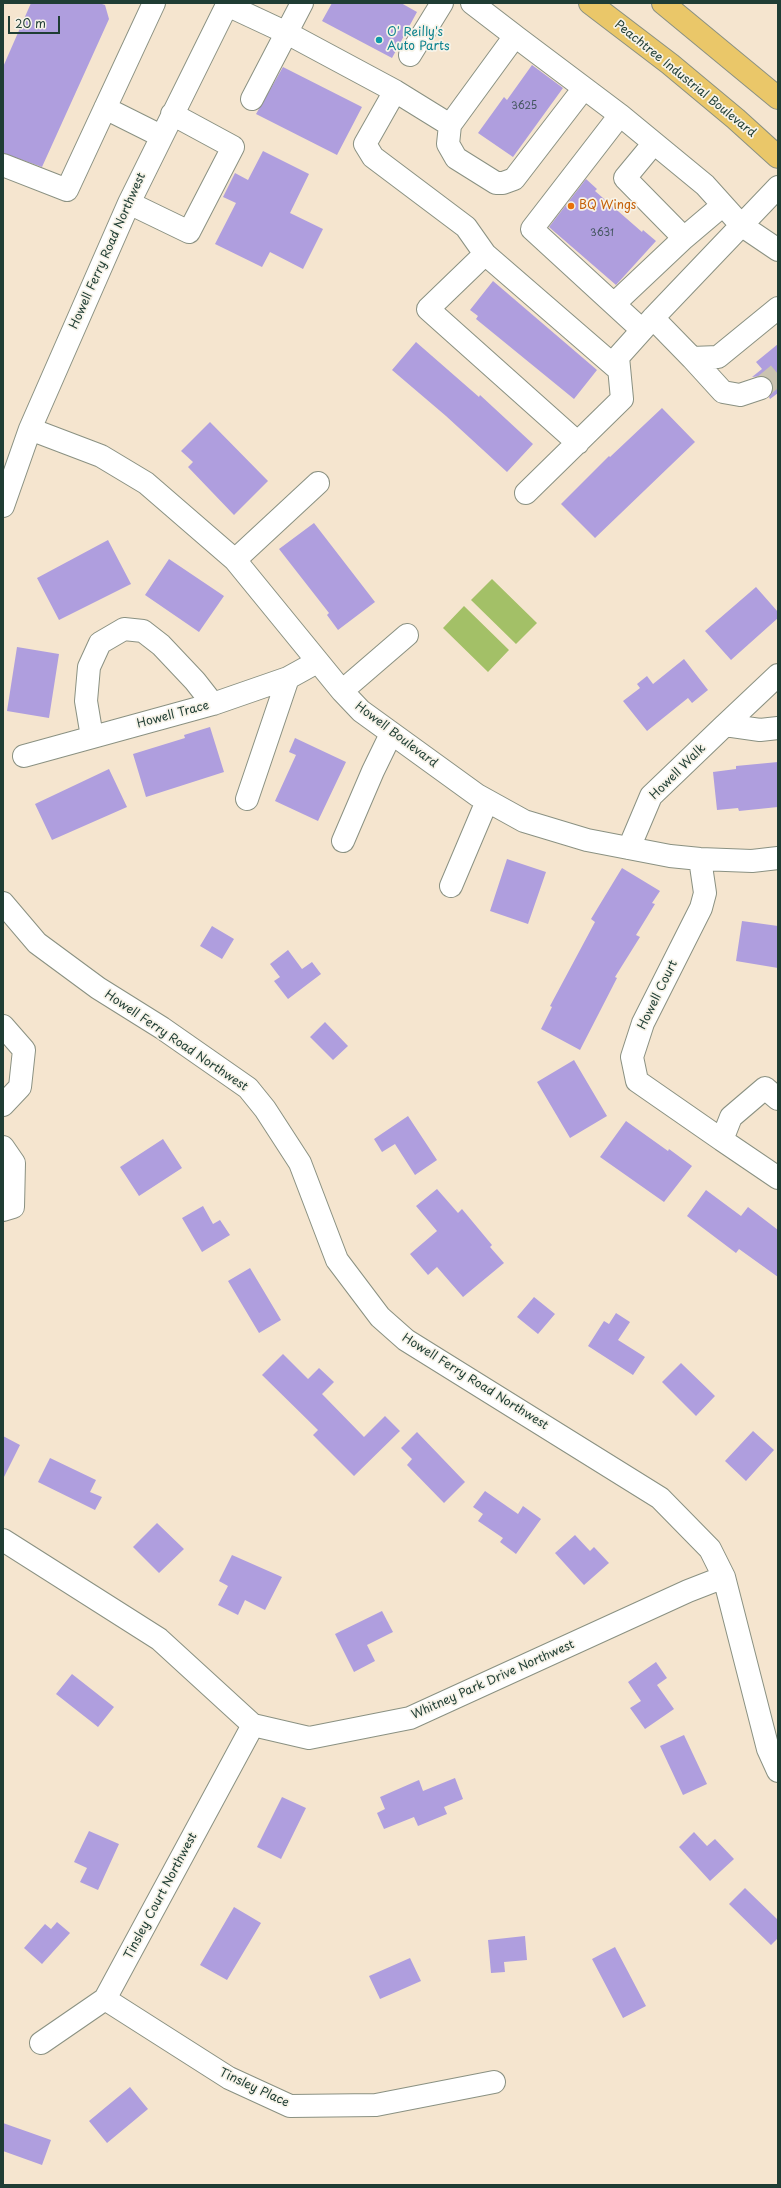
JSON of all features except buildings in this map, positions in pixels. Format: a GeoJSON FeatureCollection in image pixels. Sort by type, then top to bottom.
{"type":"FeatureCollection","features":[{"type":"Feature","properties":{"kind":"highway","name":"Peachtree Industrial Boulevard"},"geometry":{"type":"LineString","coordinates":[[590,3],[670,64],[736,119],[778,157]]}},
{"type":"Feature","properties":{"kind":"highway"},"geometry":{"type":"LineString","coordinates":[[663,3],[778,98]]}},
{"type":"Feature","properties":{"kind":"street"},"geometry":{"type":"LineString","coordinates":[[3,164],[67,190],[154,3]]}},
{"type":"Feature","properties":{"kind":"street"},"geometry":{"type":"LineString","coordinates":[[252,99],[302,3]]}},
{"type":"Feature","properties":{"kind":"street"},"geometry":{"type":"LineString","coordinates":[[410,55],[442,3]]}},
{"type":"Feature","properties":{"kind":"street"},"geometry":{"type":"LineString","coordinates":[[472,3],[620,115],[705,185],[741,225],[778,250]]}},
{"type":"Feature","properties":{"kind":"street"},"geometry":{"type":"LineString","coordinates":[[227,4],[287,33],[395,91],[450,125]]}},
{"type":"Feature","properties":{"kind":"street","name":"Howell Ferry Road Northwest"},"geometry":{"type":"LineString","coordinates":[[3,506],[30,429],[129,203],[227,4]]}},
{"type":"Feature","properties":{"kind":"street"},"geometry":{"type":"LineString","coordinates":[[515,36],[450,125],[448,144],[456,158],[496,183],[503,183],[514,179],[584,88]]}},
{"type":"Feature","properties":{"kind":"street"},"geometry":{"type":"LineString","coordinates":[[395,91],[365,144],[373,157],[466,227],[485,254],[619,370]]}},
{"type":"Feature","properties":{"kind":"street"},"geometry":{"type":"LineString","coordinates":[[106,108],[161,136]]}},
{"type":"Feature","properties":{"kind":"street"},"geometry":{"type":"LineString","coordinates":[[129,203],[189,232],[233,147],[172,114]]}},
{"type":"Feature","properties":{"kind":"street"},"geometry":{"type":"LineString","coordinates":[[620,115],[532,229],[614,304],[647,324],[692,358],[723,392],[740,395],[761,388]]}},
{"type":"Feature","properties":{"kind":"street"},"geometry":{"type":"LineString","coordinates":[[654,143],[625,178],[684,238]]}},
{"type":"Feature","properties":{"kind":"street"},"geometry":{"type":"LineString","coordinates":[[526,493],[622,399],[618,357],[647,324],[778,187]]}},
{"type":"Feature","properties":{"kind":"street"},"geometry":{"type":"LineString","coordinates":[[614,304],[684,238],[723,205]]}},
{"type":"Feature","properties":{"kind":"street"},"geometry":{"type":"LineString","coordinates":[[485,254],[428,309],[578,443]]}},
{"type":"Feature","properties":{"kind":"street"},"geometry":{"type":"LineString","coordinates":[[692,358],[718,357],[778,308]]}},
{"type":"Feature","properties":{"kind":"street","name":"Howell Boulevard"},"geometry":{"type":"LineString","coordinates":[[30,429],[102,456],[146,483],[235,560],[291,627],[317,662],[361,711],[487,801],[524,821],[587,840],[670,856],[752,861],[778,858]]}},
{"type":"Feature","properties":{"kind":"street"},"geometry":{"type":"LineString","coordinates":[[235,560],[318,484]]}},
{"type":"Feature","properties":{"kind":"street"},"geometry":{"type":"LineString","coordinates":[[92,737],[86,701],[89,667],[100,643],[124,628],[143,631],[161,645],[195,681],[213,704]]}},
{"type":"Feature","properties":{"kind":"street"},"geometry":{"type":"LineString","coordinates":[[342,691],[406,636]]}},
{"type":"Feature","properties":{"kind":"street","name":"Howell Trace"},"geometry":{"type":"LineString","coordinates":[[24,756],[213,704],[288,678],[317,662]]}},
{"type":"Feature","properties":{"kind":"street","name":"Howell Walk"},"geometry":{"type":"LineString","coordinates":[[629,848],[651,796],[778,674]]}},
{"type":"Feature","properties":{"kind":"street"},"geometry":{"type":"LineString","coordinates":[[247,798],[288,678]]}},
{"type":"Feature","properties":{"kind":"street"},"geometry":{"type":"LineString","coordinates":[[725,725],[760,730],[778,728]]}},
{"type":"Feature","properties":{"kind":"street"},"geometry":{"type":"LineString","coordinates":[[343,841],[373,771],[392,734]]}},
{"type":"Feature","properties":{"kind":"street"},"geometry":{"type":"LineString","coordinates":[[452,886],[487,801]]}},
{"type":"Feature","properties":{"kind":"street","name":"Howell Court"},"geometry":{"type":"LineString","coordinates":[[700,858],[705,893],[701,908],[643,1023],[632,1057],[637,1081],[778,1178]]}},
{"type":"Feature","properties":{"kind":"street","name":"Howell Ferry Road Northwest"},"geometry":{"type":"LineString","coordinates":[[3,903],[37,943],[98,988],[162,1028],[248,1088],[265,1109],[300,1163],[337,1260],[380,1316],[406,1340],[660,1498],[710,1549],[724,1577],[768,1749],[778,1771]]}},
{"type":"Feature","properties":{"kind":"street"},"geometry":{"type":"LineString","coordinates":[[3,1026],[24,1050],[20,1087],[3,1105]]}},
{"type":"Feature","properties":{"kind":"street"},"geometry":{"type":"LineString","coordinates":[[722,1140],[731,1117],[765,1088],[778,1099]]}},
{"type":"Feature","properties":{"kind":"street"},"geometry":{"type":"LineString","coordinates":[[3,1147],[14,1163],[13,1207],[3,1210]]}},
{"type":"Feature","properties":{"kind":"street","name":"Whitney Park Drive Northwest"},"geometry":{"type":"LineString","coordinates":[[3,1540],[159,1639],[253,1725],[310,1738],[410,1718],[688,1591],[724,1577]]}},
{"type":"Feature","properties":{"kind":"street","name":"Tinsley Court Northwest"},"geometry":{"type":"LineString","coordinates":[[41,2043],[105,1999],[253,1725]]}},
{"type":"Feature","properties":{"kind":"street","name":"Tinsley Place"},"geometry":{"type":"LineString","coordinates":[[105,1999],[229,2078],[290,2106],[376,2105],[494,2082]]}},
{"type":"Feature","properties":{"kind":"green space"},"geometry":{"type":"Polygon","coordinates":[[[492,579],[537,623],[516,644],[471,600],[492,579]]]}},
{"type":"Feature","properties":{"kind":"green space"},"geometry":{"type":"Polygon","coordinates":[[[464,606],[509,650],[488,672],[443,628],[464,606]]]}},
{"type":"Feature","properties":{"kind":"tunnel"},"geometry":{"type":"LineString","coordinates":[[761,388],[778,374]]}},
{"type":"Feature","properties":{"kind":"place","name":"O' Reilly's Auto Parts"},"geometry":{"type":"Point","coordinates":[379,40]}},
{"type":"Feature","properties":{"kind":"place","name":"BQ Wings"},"geometry":{"type":"Point","coordinates":[571,206]}}]}
